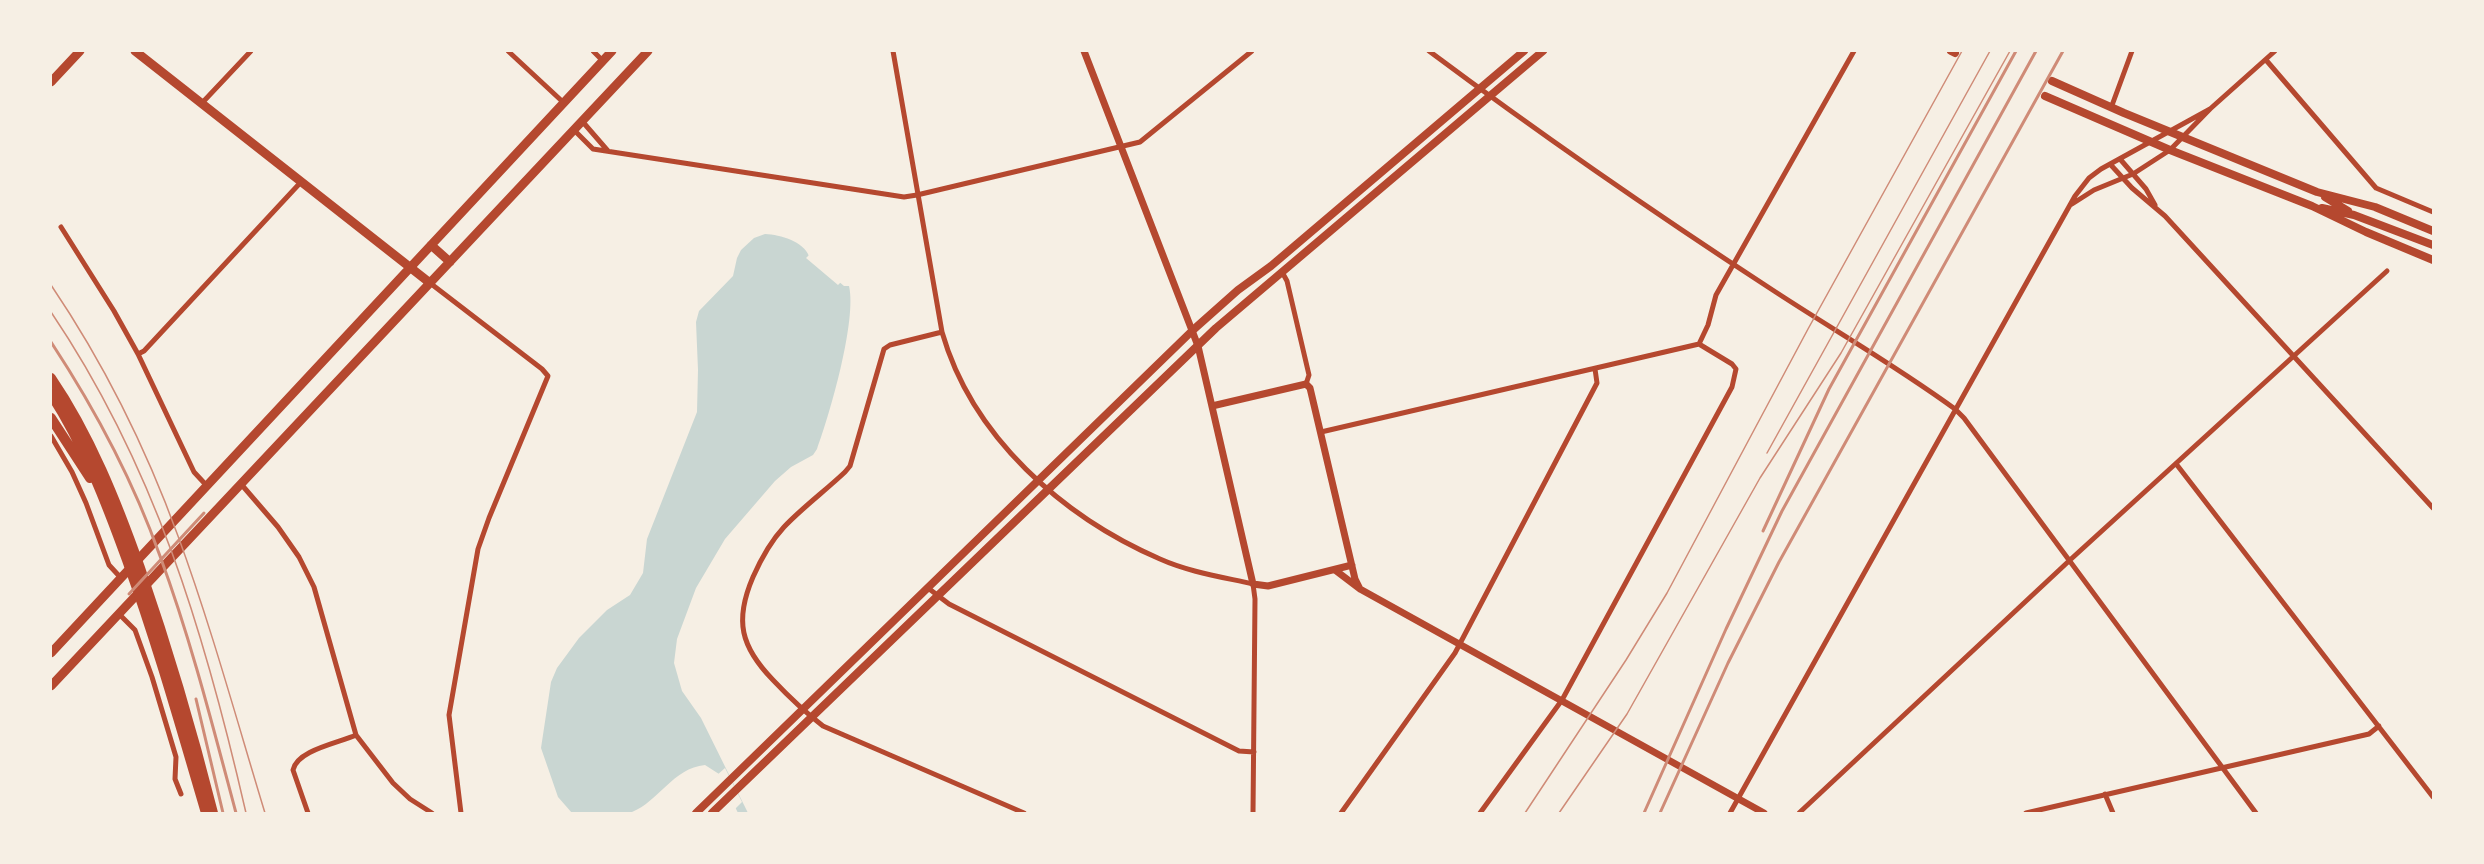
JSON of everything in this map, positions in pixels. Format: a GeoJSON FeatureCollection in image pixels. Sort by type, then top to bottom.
{"type":"FeatureCollection","features":[{"type":"Feature","properties":{"kind":"highway"},"geometry":{"type":"LineString","coordinates":[[51,378],[81,429],[127,531],[177,681],[213,813]]}},
{"type":"Feature","properties":{"kind":"highway"},"geometry":{"type":"LineString","coordinates":[[51,394],[80,443],[105,499],[149,622],[206,813]]}},
{"type":"Feature","properties":{"kind":"highway"},"geometry":{"type":"LineString","coordinates":[[51,418],[105,499]]}},
{"type":"Feature","properties":{"kind":"main road"},"geometry":{"type":"LineString","coordinates":[[51,82],[80,51]]}},
{"type":"Feature","properties":{"kind":"main road"},"geometry":{"type":"LineString","coordinates":[[135,51],[430,283]]}},
{"type":"Feature","properties":{"kind":"main road"},"geometry":{"type":"LineString","coordinates":[[51,653],[612,51]]}},
{"type":"Feature","properties":{"kind":"main road"},"geometry":{"type":"LineString","coordinates":[[51,686],[648,51]]}},
{"type":"Feature","properties":{"kind":"main road"},"geometry":{"type":"LineString","coordinates":[[696,813],[1193,330],[1524,51]]}},
{"type":"Feature","properties":{"kind":"main road"},"geometry":{"type":"LineString","coordinates":[[714,812],[1229,316],[1543,51]]}},
{"type":"Feature","properties":{"kind":"main road"},"geometry":{"type":"LineString","coordinates":[[2052,81],[2168,132],[2317,192],[2375,207],[2433,231]]}},
{"type":"Feature","properties":{"kind":"main road"},"geometry":{"type":"LineString","coordinates":[[2045,96],[2170,150],[2312,206],[2433,260]]}},
{"type":"Feature","properties":{"kind":"main road"},"geometry":{"type":"LineString","coordinates":[[2317,192],[2354,215]]}},
{"type":"Feature","properties":{"kind":"main road"},"geometry":{"type":"LineString","coordinates":[[2312,206],[2354,215],[2433,245]]}},
{"type":"Feature","properties":{"kind":"main road"},"geometry":{"type":"LineString","coordinates":[[431,244],[450,262]]}},
{"type":"Feature","properties":{"kind":"street"},"geometry":{"type":"LineString","coordinates":[[202,103],[251,51]]}},
{"type":"Feature","properties":{"kind":"street"},"geometry":{"type":"LineString","coordinates":[[508,51],[564,103]]}},
{"type":"Feature","properties":{"kind":"street"},"geometry":{"type":"LineString","coordinates":[[593,51],[603,61]]}},
{"type":"Feature","properties":{"kind":"street"},"geometry":{"type":"LineString","coordinates":[[893,51],[942,332],[953,363],[972,400],[1010,452],[1048,491],[1109,532],[1160,559],[1202,573],[1268,586],[1352,565]]}},
{"type":"Feature","properties":{"kind":"street"},"geometry":{"type":"LineString","coordinates":[[1084,51],[1198,345],[1253,584],[1255,599],[1253,813]]}},
{"type":"Feature","properties":{"kind":"street"},"geometry":{"type":"LineString","coordinates":[[574,130],[593,149],[904,197],[1140,142],[1252,51]]}},
{"type":"Feature","properties":{"kind":"street"},"geometry":{"type":"LineString","coordinates":[[1430,51],[1479,89],[1733,264],[1955,409],[1968,423],[2256,813]]}},
{"type":"Feature","properties":{"kind":"street"},"geometry":{"type":"LineString","coordinates":[[1699,344],[1708,325],[1716,294],[1854,51]]}},
{"type":"Feature","properties":{"kind":"street"},"geometry":{"type":"LineString","coordinates":[[2111,108],[2132,51]]}},
{"type":"Feature","properties":{"kind":"street"},"geometry":{"type":"LineString","coordinates":[[2068,207],[2094,190],[2133,174],[2170,150],[2210,109],[2275,51]]}},
{"type":"Feature","properties":{"kind":"street"},"geometry":{"type":"LineString","coordinates":[[2266,60],[2376,188],[2433,212]]}},
{"type":"Feature","properties":{"kind":"street"},"geometry":{"type":"LineString","coordinates":[[1730,813],[2068,207],[2089,178],[2210,109]]}},
{"type":"Feature","properties":{"kind":"street"},"geometry":{"type":"LineString","coordinates":[[582,121],[608,151]]}},
{"type":"Feature","properties":{"kind":"street"},"geometry":{"type":"LineString","coordinates":[[2120,159],[2146,189],[2157,207]]}},
{"type":"Feature","properties":{"kind":"street"},"geometry":{"type":"LineString","coordinates":[[2110,164],[2123,179],[2157,207],[2433,508]]}},
{"type":"Feature","properties":{"kind":"street"},"geometry":{"type":"LineString","coordinates":[[138,354],[144,351],[302,182]]}},
{"type":"Feature","properties":{"kind":"street"},"geometry":{"type":"LineString","coordinates":[[61,227],[114,311],[138,354],[194,472],[207,486]]}},
{"type":"Feature","properties":{"kind":"street"},"geometry":{"type":"LineString","coordinates":[[1799,813],[2070,560],[2177,465],[2387,271]]}},
{"type":"Feature","properties":{"kind":"street"},"geometry":{"type":"LineString","coordinates":[[1282,272],[1287,281],[1310,375],[1308,386],[1355,579],[1360,589]]}},
{"type":"Feature","properties":{"kind":"street"},"geometry":{"type":"LineString","coordinates":[[430,283],[548,376],[478,549],[449,715],[460,813]]}},
{"type":"Feature","properties":{"kind":"street"},"geometry":{"type":"LineString","coordinates":[[942,332],[890,345],[884,349],[850,465],[776,536],[760,561],[748,588],[742,623],[748,650],[762,669],[801,710],[826,728],[1024,813]]}},
{"type":"Feature","properties":{"kind":"street"},"geometry":{"type":"LineString","coordinates":[[1321,432],[1699,344],[1732,364],[1736,369],[1732,387],[1562,700],[1480,813]]}},
{"type":"Feature","properties":{"kind":"street"},"geometry":{"type":"LineString","coordinates":[[1341,813],[1455,653],[1597,382],[1595,369]]}},
{"type":"Feature","properties":{"kind":"street"},"geometry":{"type":"LineString","coordinates":[[1212,406],[1308,386]]}},
{"type":"Feature","properties":{"kind":"street"},"geometry":{"type":"LineString","coordinates":[[52,440],[86,503],[109,565],[122,577]]}},
{"type":"Feature","properties":{"kind":"street"},"geometry":{"type":"LineString","coordinates":[[2177,465],[2433,797]]}},
{"type":"Feature","properties":{"kind":"street"},"geometry":{"type":"LineString","coordinates":[[241,484],[278,527],[299,557],[314,586],[356,735],[393,783],[410,799],[432,813]]}},
{"type":"Feature","properties":{"kind":"street"},"geometry":{"type":"LineString","coordinates":[[1335,570],[1360,589],[1764,813]]}},
{"type":"Feature","properties":{"kind":"street"},"geometry":{"type":"LineString","coordinates":[[928,588],[964,611],[1239,751],[1254,752]]}},
{"type":"Feature","properties":{"kind":"street"},"geometry":{"type":"LineString","coordinates":[[118,614],[135,630],[152,677],[176,757],[175,780],[181,794]]}},
{"type":"Feature","properties":{"kind":"street"},"geometry":{"type":"LineString","coordinates":[[2026,813],[2368,734],[2379,726]]}},
{"type":"Feature","properties":{"kind":"street"},"geometry":{"type":"LineString","coordinates":[[308,813],[293,770],[294,765],[302,755],[356,735]]}},
{"type":"Feature","properties":{"kind":"street"},"geometry":{"type":"LineString","coordinates":[[2104,794],[2113,813]]}},
{"type":"Feature","properties":{"kind":"shaded area"},"geometry":{"type":"Polygon","coordinates":[[[765,234],[784,237],[802,246],[809,256],[844,286],[849,286],[850,301],[841,367],[817,449],[813,455],[791,467],[775,481],[725,539],[696,588],[677,639],[674,663],[682,691],[701,718],[748,813],[738,813],[719,774],[705,765],[684,772],[650,801],[632,812],[611,815],[572,813],[558,797],[541,748],[551,682],[557,668],[579,638],[607,610],[630,595],[643,573],[647,539],[697,412],[696,322],[699,311],[733,276],[741,250],[754,238],[765,234]]]}},
{"type":"Feature","properties":{"kind":"pier"},"geometry":{"type":"Polygon","coordinates":[[[811,253],[842,281],[838,285],[806,258],[811,253]]]}},
{"type":"Feature","properties":{"kind":"pier"},"geometry":{"type":"Polygon","coordinates":[[[725,768],[742,802],[734,810],[716,776],[725,768]]]}},
{"type":"Feature","properties":{"kind":"tram line"},"geometry":{"type":"LineString","coordinates":[[1525,813],[1626,660],[1667,593],[1808,329],[1962,51]]}},
{"type":"Feature","properties":{"kind":"tram line"},"geometry":{"type":"LineString","coordinates":[[1767,453],[1990,51]]}},
{"type":"Feature","properties":{"kind":"tram line"},"geometry":{"type":"LineString","coordinates":[[1559,813],[1627,714],[1760,478],[1841,353],[2010,51]]}},
{"type":"Feature","properties":{"kind":"tram line"},"geometry":{"type":"LineString","coordinates":[[51,285],[106,375],[152,470],[202,604],[265,813]]}},
{"type":"Feature","properties":{"kind":"tram line"},"geometry":{"type":"LineString","coordinates":[[51,312],[88,370],[120,430],[148,491],[194,616],[246,813]]}},
{"type":"Feature","properties":{"kind":"railway"},"geometry":{"type":"LineString","coordinates":[[1763,531],[1829,389],[2016,51]]}},
{"type":"Feature","properties":{"kind":"railway"},"geometry":{"type":"LineString","coordinates":[[1644,813],[1726,629],[1782,511],[2036,51]]}},
{"type":"Feature","properties":{"kind":"railway"},"geometry":{"type":"LineString","coordinates":[[1660,813],[1728,663],[1779,562],[2063,51]]}},
{"type":"Feature","properties":{"kind":"railway"},"geometry":{"type":"LineString","coordinates":[[51,342],[112,446],[149,528],[192,652],[236,813]]}},
{"type":"Feature","properties":{"kind":"railway"},"geometry":{"type":"LineString","coordinates":[[129,594],[204,513]]}},
{"type":"Feature","properties":{"kind":"railway"},"geometry":{"type":"LineString","coordinates":[[196,699],[223,813]]}}]}
